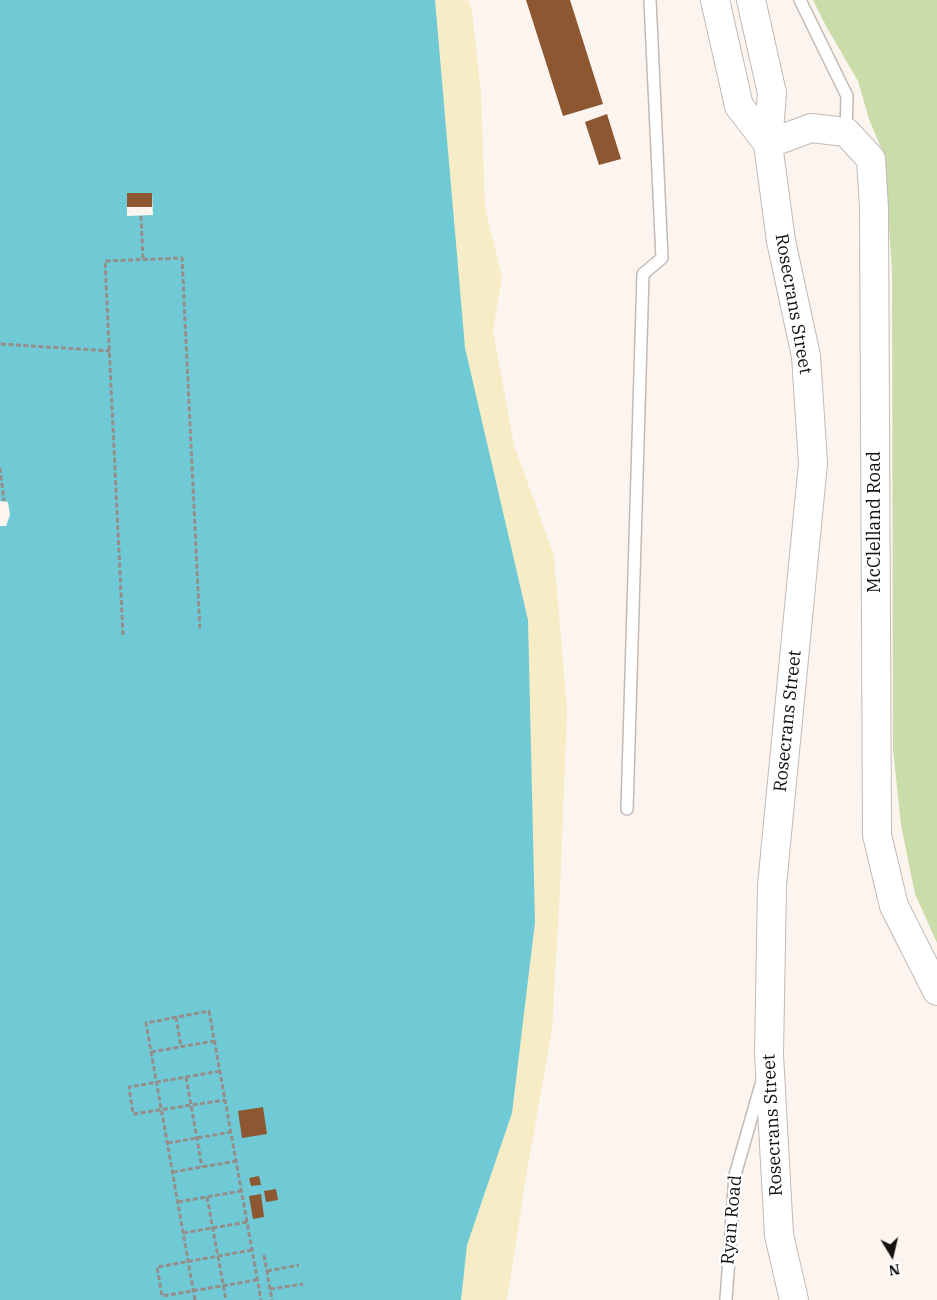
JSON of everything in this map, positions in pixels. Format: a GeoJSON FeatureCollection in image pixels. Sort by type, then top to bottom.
{"type":"FeatureCollection","features":[{"type":"Feature","properties":{"kind":"street","name":"Rosecrans Street"},"geometry":{"type":"LineString","coordinates":[[715,0],[739,106],[768,144]]}},
{"type":"Feature","properties":{"kind":"street","name":"Rosecrans Street"},"geometry":{"type":"LineString","coordinates":[[751,0],[772,93],[768,144],[781,241],[806,356],[813,463],[772,885],[769,1056],[779,1235],[794,1300]]}},
{"type":"Feature","properties":{"kind":"street"},"geometry":{"type":"LineString","coordinates":[[768,144],[811,128],[846,132]]}},
{"type":"Feature","properties":{"kind":"street","name":"McClelland Road"},"geometry":{"type":"LineString","coordinates":[[846,132],[871,158],[874,208],[877,835],[894,906],[937,991]]}},
{"type":"Feature","properties":{"kind":"lane"},"geometry":{"type":"LineString","coordinates":[[626,809],[643,274],[662,258],[650,0]]}},
{"type":"Feature","properties":{"kind":"lane"},"geometry":{"type":"LineString","coordinates":[[800,0],[846,96],[846,132]]}},
{"type":"Feature","properties":{"kind":"lane","name":"Ryan Road"},"geometry":{"type":"LineString","coordinates":[[726,1300],[734,1175],[769,1056]]}},
{"type":"Feature","properties":{"kind":"path"},"geometry":{"type":"LineString","coordinates":[[141,216],[143,259]]}},
{"type":"Feature","properties":{"kind":"path"},"geometry":{"type":"LineString","coordinates":[[123,635],[106,261],[143,259],[182,258],[200,631]]}},
{"type":"Feature","properties":{"kind":"path"},"geometry":{"type":"LineString","coordinates":[[1,344],[110,351]]}},
{"type":"Feature","properties":{"kind":"path"},"geometry":{"type":"LineString","coordinates":[[0,468],[4,502]]}},
{"type":"Feature","properties":{"kind":"path"},"geometry":{"type":"LineString","coordinates":[[195,1300],[146,1023],[209,1011],[261,1300]]}},
{"type":"Feature","properties":{"kind":"path"},"geometry":{"type":"LineString","coordinates":[[176,1017],[181,1047]]}},
{"type":"Feature","properties":{"kind":"path"},"geometry":{"type":"LineString","coordinates":[[151,1052],[214,1041]]}},
{"type":"Feature","properties":{"kind":"path"},"geometry":{"type":"LineString","coordinates":[[220,1071],[128,1087],[133,1114],[225,1100]]}},
{"type":"Feature","properties":{"kind":"path"},"geometry":{"type":"LineString","coordinates":[[186,1077],[202,1167]]}},
{"type":"Feature","properties":{"kind":"path"},"geometry":{"type":"LineString","coordinates":[[168,1144],[231,1132]]}},
{"type":"Feature","properties":{"kind":"path"},"geometry":{"type":"LineString","coordinates":[[173,1172],[236,1161]]}},
{"type":"Feature","properties":{"kind":"path"},"geometry":{"type":"LineString","coordinates":[[178,1202],[241,1191]]}},
{"type":"Feature","properties":{"kind":"path"},"geometry":{"type":"LineString","coordinates":[[207,1197],[226,1300]]}},
{"type":"Feature","properties":{"kind":"path"},"geometry":{"type":"LineString","coordinates":[[183,1233],[247,1222]]}},
{"type":"Feature","properties":{"kind":"path"},"geometry":{"type":"LineString","coordinates":[[252,1250],[157,1267],[162,1296],[258,1280]]}},
{"type":"Feature","properties":{"kind":"path"},"geometry":{"type":"LineString","coordinates":[[264,1255],[272,1300]]}},
{"type":"Feature","properties":{"kind":"path"},"geometry":{"type":"LineString","coordinates":[[267,1271],[299,1265]]}},
{"type":"Feature","properties":{"kind":"path"},"geometry":{"type":"LineString","coordinates":[[270,1289],[303,1284]]}},
{"type":"Feature","properties":{"kind":"green space"},"geometry":{"type":"Polygon","coordinates":[[[813,0],[937,0],[937,943],[915,894],[901,825],[893,749],[892,270],[884,155],[869,119],[858,81],[813,0]]]}},
{"type":"Feature","properties":{"kind":"sand"},"geometry":{"type":"Polygon","coordinates":[[[339,0],[468,0],[472,11],[481,93],[485,209],[502,277],[493,331],[514,445],[554,556],[567,710],[552,1029],[507,1300],[364,1300],[339,0]]]}},
{"type":"Feature","properties":{"kind":"water"},"geometry":{"type":"Polygon","coordinates":[[[0,0],[435,0],[465,348],[528,620],[535,922],[512,1113],[467,1245],[461,1300],[0,1300],[0,0]]]}},
{"type":"Feature","properties":{"kind":"pier"},"geometry":{"type":"Polygon","coordinates":[[[127,193],[152,193],[153,215],[127,216],[127,193]]]}},
{"type":"Feature","properties":{"kind":"pier"},"geometry":{"type":"Polygon","coordinates":[[[0,501],[8,502],[10,515],[6,526],[0,526],[0,501]]]}},
{"type":"Feature","properties":{"kind":"building"},"geometry":{"type":"Polygon","coordinates":[[[526,0],[570,0],[603,104],[563,116],[526,0]]]}},
{"type":"Feature","properties":{"kind":"building"},"geometry":{"type":"Polygon","coordinates":[[[607,114],[621,159],[599,165],[585,122],[607,114]]]}},
{"type":"Feature","properties":{"kind":"building"},"geometry":{"type":"Polygon","coordinates":[[[127,193],[152,193],[152,207],[127,207],[127,193]]]}},
{"type":"Feature","properties":{"kind":"building"},"geometry":{"type":"Polygon","coordinates":[[[263,1107],[267,1134],[242,1138],[238,1111],[263,1107]]]}},
{"type":"Feature","properties":{"kind":"building"},"geometry":{"type":"Polygon","coordinates":[[[259,1176],[261,1185],[251,1186],[249,1178],[259,1176]]]}},
{"type":"Feature","properties":{"kind":"building"},"geometry":{"type":"Polygon","coordinates":[[[276,1189],[278,1200],[266,1202],[264,1191],[276,1189]]]}},
{"type":"Feature","properties":{"kind":"building"},"geometry":{"type":"Polygon","coordinates":[[[261,1194],[264,1217],[253,1219],[249,1196],[261,1194]]]}}]}
